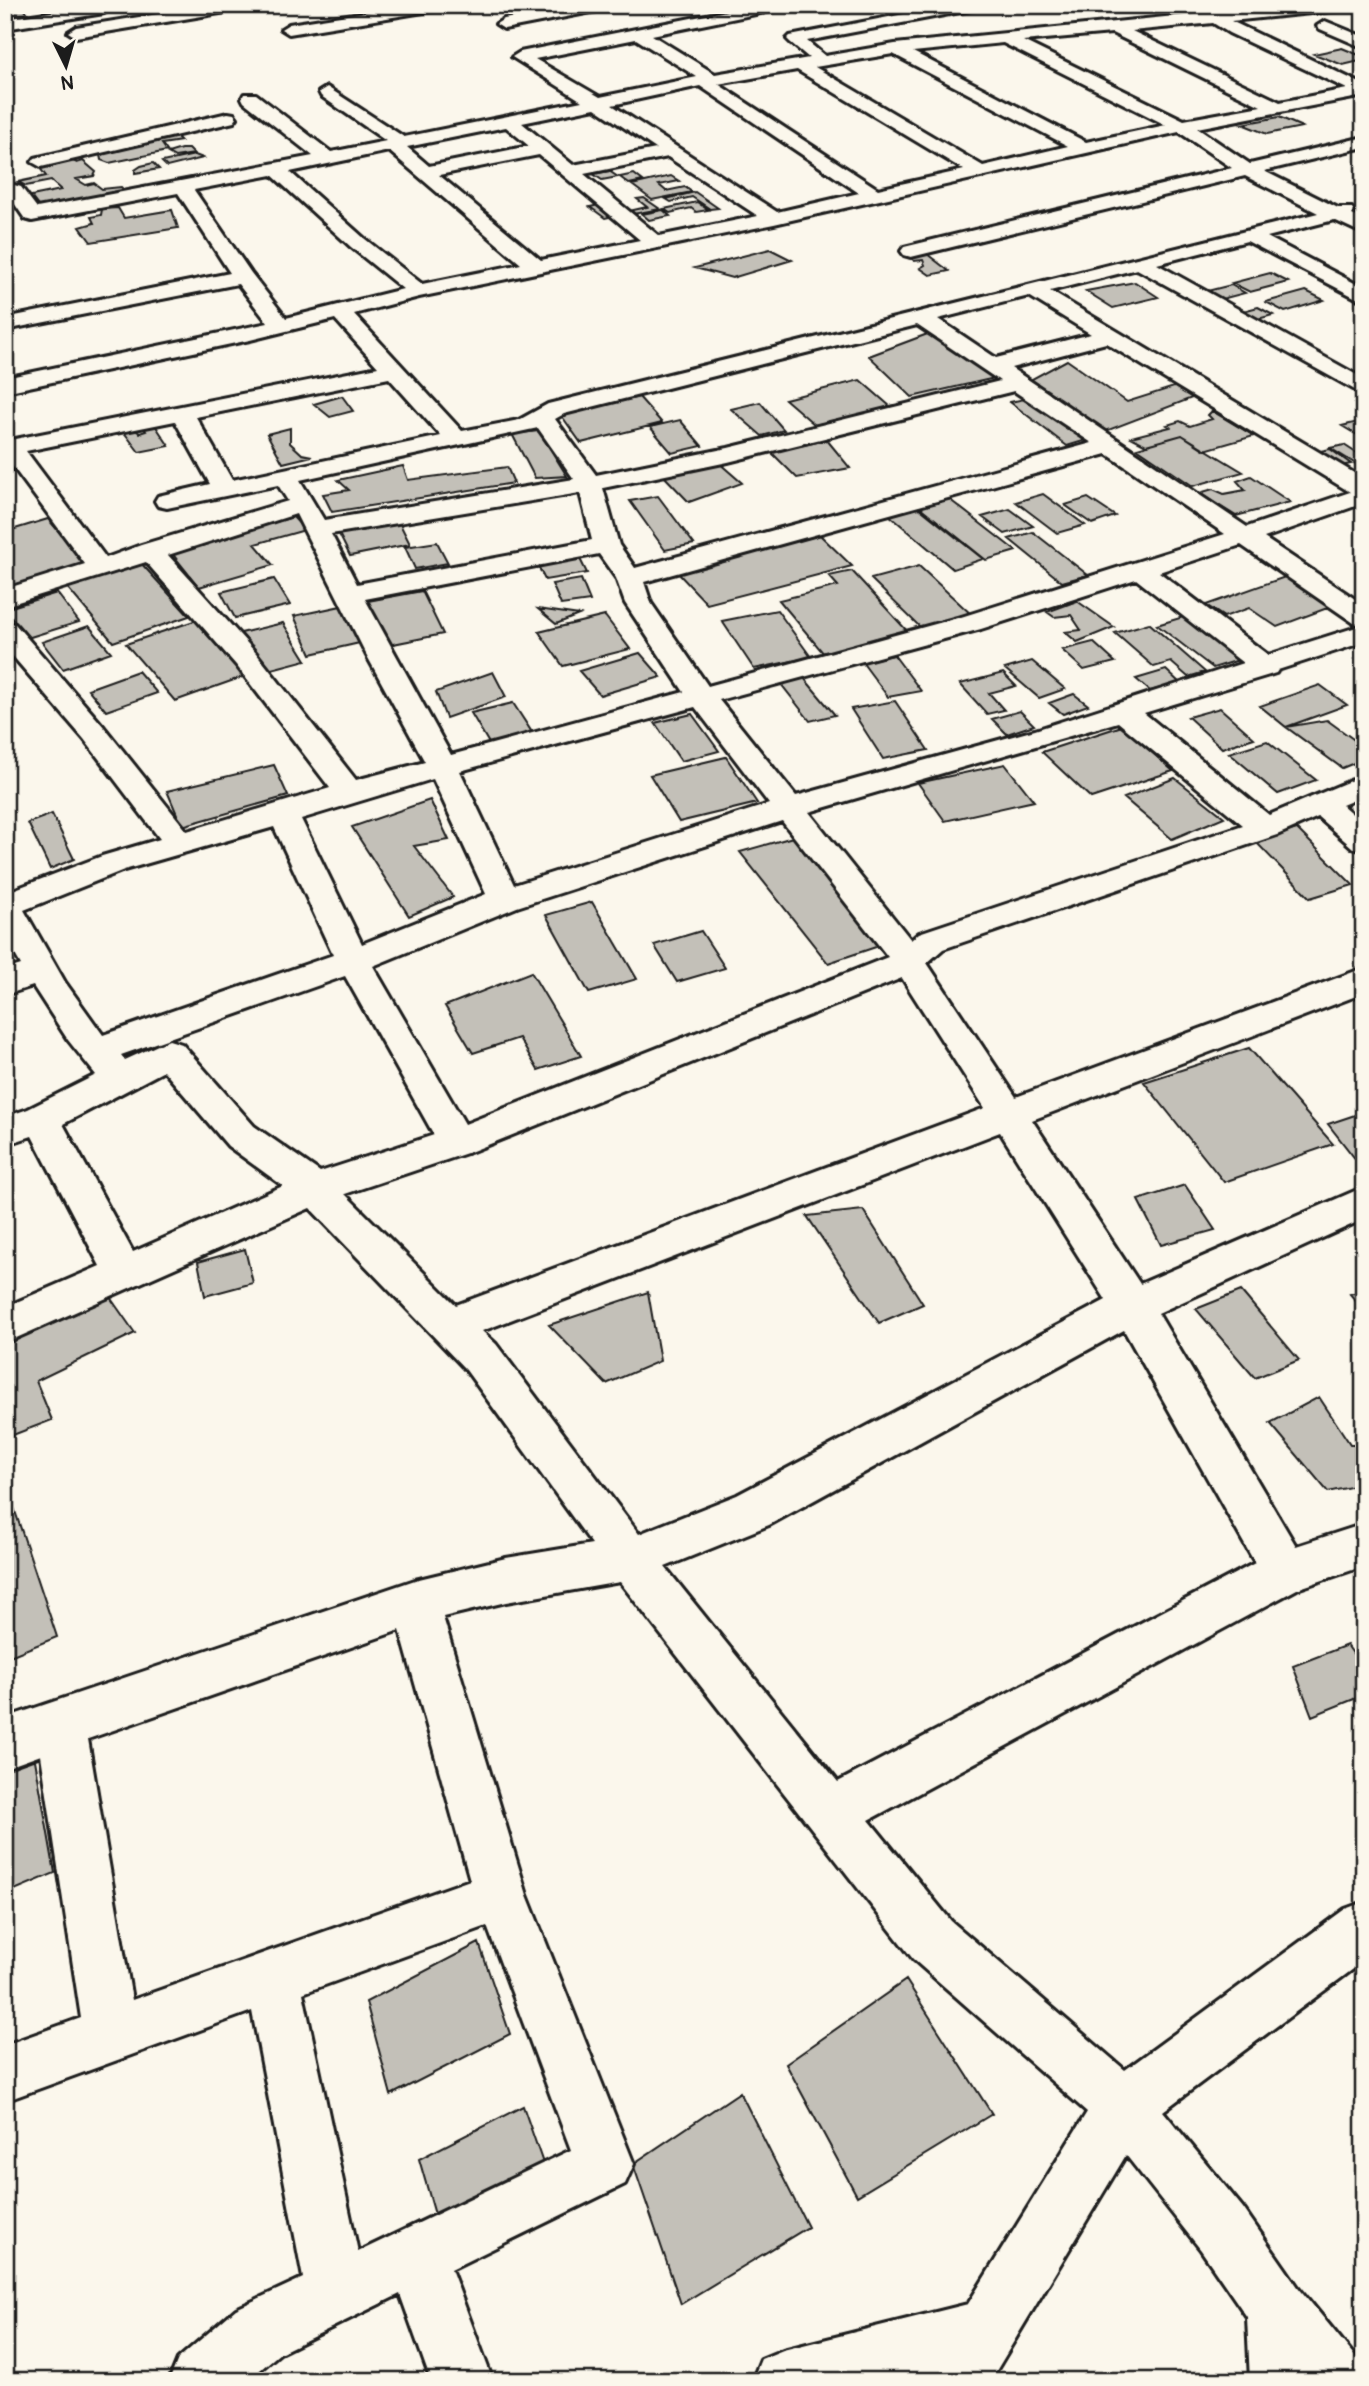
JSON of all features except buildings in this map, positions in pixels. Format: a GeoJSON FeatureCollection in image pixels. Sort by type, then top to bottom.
{"type":"FeatureCollection","features":[{"type":"Feature","properties":{"kind":"street"},"geometry":{"type":"LineString","coordinates":[[54,10],[80,36],[244,5]]}},
{"type":"Feature","properties":{"kind":"street"},"geometry":{"type":"LineString","coordinates":[[303,39],[284,25],[442,5]]}},
{"type":"Feature","properties":{"kind":"street"},"geometry":{"type":"LineString","coordinates":[[537,53],[519,39],[499,17],[607,5]]}},
{"type":"Feature","properties":{"kind":"street"},"geometry":{"type":"LineString","coordinates":[[774,218],[598,103],[520,57],[781,5]]}},
{"type":"Feature","properties":{"kind":"street"},"geometry":{"type":"LineString","coordinates":[[1183,5],[1363,91]]}},
{"type":"Feature","properties":{"kind":"street"},"geometry":{"type":"LineString","coordinates":[[1118,30],[1209,18],[1352,5]]}},
{"type":"Feature","properties":{"kind":"street"},"geometry":{"type":"LineString","coordinates":[[5,24],[54,10],[113,7]]}},
{"type":"Feature","properties":{"kind":"street"},"geometry":{"type":"LineString","coordinates":[[822,61],[795,38],[982,7]]}},
{"type":"Feature","properties":{"kind":"street"},"geometry":{"type":"LineString","coordinates":[[1013,23],[1036,34]]}},
{"type":"Feature","properties":{"kind":"street"},"geometry":{"type":"LineString","coordinates":[[1364,23],[1318,26],[1364,43]]}},
{"type":"Feature","properties":{"kind":"street"},"geometry":{"type":"LineString","coordinates":[[11,193],[32,215],[328,159],[708,81],[895,50],[1036,34],[1118,30],[1273,29]]}},
{"type":"Feature","properties":{"kind":"street"},"geometry":{"type":"LineString","coordinates":[[1118,30],[1275,106]]}},
{"type":"Feature","properties":{"kind":"street"},"geometry":{"type":"LineString","coordinates":[[638,33],[686,63],[708,81],[873,194]]}},
{"type":"Feature","properties":{"kind":"street"},"geometry":{"type":"LineString","coordinates":[[1004,38],[1182,126],[1245,169],[1364,228]]}},
{"type":"Feature","properties":{"kind":"street"},"geometry":{"type":"LineString","coordinates":[[895,50],[1086,149]]}},
{"type":"Feature","properties":{"kind":"street"},"geometry":{"type":"LineString","coordinates":[[660,68],[686,63]]}},
{"type":"Feature","properties":{"kind":"street"},"geometry":{"type":"LineString","coordinates":[[800,65],[979,171]]}},
{"type":"Feature","properties":{"kind":"street"},"geometry":{"type":"LineString","coordinates":[[547,91],[597,81]]}},
{"type":"Feature","properties":{"kind":"street"},"geometry":{"type":"LineString","coordinates":[[5,385],[281,326],[418,291],[774,218],[1275,106],[1363,91]]}},
{"type":"Feature","properties":{"kind":"street"},"geometry":{"type":"LineString","coordinates":[[327,92],[372,122],[536,266]]}},
{"type":"Feature","properties":{"kind":"street"},"geometry":{"type":"LineString","coordinates":[[250,98],[328,159]]}},
{"type":"Feature","properties":{"kind":"street"},"geometry":{"type":"LineString","coordinates":[[482,110],[543,149],[656,242]]}},
{"type":"Feature","properties":{"kind":"street"},"geometry":{"type":"LineString","coordinates":[[41,162],[228,118]]}},
{"type":"Feature","properties":{"kind":"street"},"geometry":{"type":"LineString","coordinates":[[372,122],[397,118]]}},
{"type":"Feature","properties":{"kind":"street"},"geometry":{"type":"LineString","coordinates":[[192,126],[208,142]]}},
{"type":"Feature","properties":{"kind":"street"},"geometry":{"type":"LineString","coordinates":[[911,251],[1364,142]]}},
{"type":"Feature","properties":{"kind":"street"},"geometry":{"type":"LineString","coordinates":[[427,172],[543,149]]}},
{"type":"Feature","properties":{"kind":"street"},"geometry":{"type":"LineString","coordinates":[[570,171],[671,151]]}},
{"type":"Feature","properties":{"kind":"street"},"geometry":{"type":"LineString","coordinates":[[80,153],[100,165]]}},
{"type":"Feature","properties":{"kind":"street"},"geometry":{"type":"LineString","coordinates":[[224,157],[242,175]]}},
{"type":"Feature","properties":{"kind":"street"},"geometry":{"type":"LineString","coordinates":[[276,169],[358,243],[418,291]]}},
{"type":"Feature","properties":{"kind":"street"},"geometry":{"type":"LineString","coordinates":[[134,177],[123,180],[155,193]]}},
{"type":"Feature","properties":{"kind":"street"},"geometry":{"type":"LineString","coordinates":[[183,187],[243,277],[281,326]]}},
{"type":"Feature","properties":{"kind":"street"},"geometry":{"type":"LineString","coordinates":[[11,193],[38,188]]}},
{"type":"Feature","properties":{"kind":"street"},"geometry":{"type":"LineString","coordinates":[[167,501],[526,425],[556,409],[1364,208]]}},
{"type":"Feature","properties":{"kind":"street"},"geometry":{"type":"LineString","coordinates":[[1249,235],[1364,296]]}},
{"type":"Feature","properties":{"kind":"street"},"geometry":{"type":"LineString","coordinates":[[206,262],[230,258]]}},
{"type":"Feature","properties":{"kind":"street"},"geometry":{"type":"LineString","coordinates":[[1139,262],[1364,388]]}},
{"type":"Feature","properties":{"kind":"street"},"geometry":{"type":"LineString","coordinates":[[5,324],[243,277]]}},
{"type":"Feature","properties":{"kind":"street"},"geometry":{"type":"LineString","coordinates":[[1032,290],[1364,493]]}},
{"type":"Feature","properties":{"kind":"street"},"geometry":{"type":"LineString","coordinates":[[103,306],[131,359]]}},
{"type":"Feature","properties":{"kind":"street"},"geometry":{"type":"LineString","coordinates":[[340,311],[457,440]]}},
{"type":"Feature","properties":{"kind":"street"},"geometry":{"type":"LineString","coordinates":[[40,318],[74,370]]}},
{"type":"Feature","properties":{"kind":"street"},"geometry":{"type":"LineString","coordinates":[[923,319],[1364,617]]}},
{"type":"Feature","properties":{"kind":"street"},"geometry":{"type":"LineString","coordinates":[[993,366],[1108,336]]}},
{"type":"Feature","properties":{"kind":"street"},"geometry":{"type":"LineString","coordinates":[[99,566],[8,447],[395,370]]}},
{"type":"Feature","properties":{"kind":"street"},"geometry":{"type":"LineString","coordinates":[[315,529],[590,484],[728,455],[1018,383]]}},
{"type":"Feature","properties":{"kind":"street"},"geometry":{"type":"LineString","coordinates":[[182,412],[225,489]]}},
{"type":"Feature","properties":{"kind":"street"},"geometry":{"type":"LineString","coordinates":[[541,416],[590,484],[606,545],[629,578],[638,603],[701,696],[908,960],[1132,1306],[1285,1571]]}},
{"type":"Feature","properties":{"kind":"street"},"geometry":{"type":"LineString","coordinates":[[629,578],[1109,446]]}},
{"type":"Feature","properties":{"kind":"street"},"geometry":{"type":"LineString","coordinates":[[285,476],[303,504],[442,765],[505,899]]}},
{"type":"Feature","properties":{"kind":"street"},"geometry":{"type":"LineString","coordinates":[[120,1078],[95,1051],[40,971],[5,905],[113,863],[284,814],[349,792],[971,623],[1245,536],[1364,493]]}},
{"type":"Feature","properties":{"kind":"street"},"geometry":{"type":"LineString","coordinates":[[5,598],[99,566],[303,504]]}},
{"type":"Feature","properties":{"kind":"street"},"geometry":{"type":"LineString","coordinates":[[349,594],[606,545]]}},
{"type":"Feature","properties":{"kind":"street"},"geometry":{"type":"LineString","coordinates":[[150,550],[246,659],[349,792]]}},
{"type":"Feature","properties":{"kind":"street"},"geometry":{"type":"LineString","coordinates":[[1139,569],[1266,667]]}},
{"type":"Feature","properties":{"kind":"street"},"geometry":{"type":"LineString","coordinates":[[5,630],[94,733],[180,842]]}},
{"type":"Feature","properties":{"kind":"street"},"geometry":{"type":"LineString","coordinates":[[95,1051],[354,961],[505,899],[789,808],[1045,736],[1266,667],[1364,633]]}},
{"type":"Feature","properties":{"kind":"street"},"geometry":{"type":"LineString","coordinates":[[1123,711],[1266,828]]}},
{"type":"Feature","properties":{"kind":"street"},"geometry":{"type":"LineString","coordinates":[[5,1326],[315,1189],[457,1142],[832,994],[908,960],[931,941],[1266,828],[1364,784]]}},
{"type":"Feature","properties":{"kind":"street"},"geometry":{"type":"LineString","coordinates":[[1321,803],[1364,841]]}},
{"type":"Feature","properties":{"kind":"street"},"geometry":{"type":"LineString","coordinates":[[284,814],[354,961],[457,1142]]}},
{"type":"Feature","properties":{"kind":"street"},"geometry":{"type":"LineString","coordinates":[[5,983],[40,971]]}},
{"type":"Feature","properties":{"kind":"street"},"geometry":{"type":"LineString","coordinates":[[449,1326],[1364,979]]}},
{"type":"Feature","properties":{"kind":"street"},"geometry":{"type":"LineString","coordinates":[[124,1273],[23,1125],[169,1053],[241,1136],[315,1189],[481,1357],[630,1559],[932,1940],[1123,2106],[1222,2229],[1277,2308],[1335,2381]]}},
{"type":"Feature","properties":{"kind":"street"},"geometry":{"type":"LineString","coordinates":[[5,1742],[415,1602],[506,1580],[630,1559],[753,1510],[1132,1306],[1364,1202]]}},
{"type":"Feature","properties":{"kind":"street"},"geometry":{"type":"LineString","coordinates":[[833,1812],[1285,1571],[1364,1545]]}},
{"type":"Feature","properties":{"kind":"street"},"geometry":{"type":"LineString","coordinates":[[200,2381],[258,2331],[605,2164],[501,1895],[415,1602]]}},
{"type":"Feature","properties":{"kind":"street"},"geometry":{"type":"LineString","coordinates":[[61,1721],[111,2036]]}},
{"type":"Feature","properties":{"kind":"street"},"geometry":{"type":"LineString","coordinates":[[5,2073],[501,1895]]}},
{"type":"Feature","properties":{"kind":"street"},"geometry":{"type":"LineString","coordinates":[[955,2381],[1123,2106],[1361,1935]]}},
{"type":"Feature","properties":{"kind":"street"},"geometry":{"type":"LineString","coordinates":[[273,1977],[336,2292]]}},
{"type":"Feature","properties":{"kind":"street"},"geometry":{"type":"LineString","coordinates":[[416,2254],[462,2381]]}},
{"type":"Feature","properties":{"kind":"street"},"geometry":{"type":"LineString","coordinates":[[1277,2308],[1280,2381]]}},
{"type":"Feature","properties":{"kind":"street"},"geometry":{"type":"LineString","coordinates":[[783,2381],[988,2329]]}}]}
